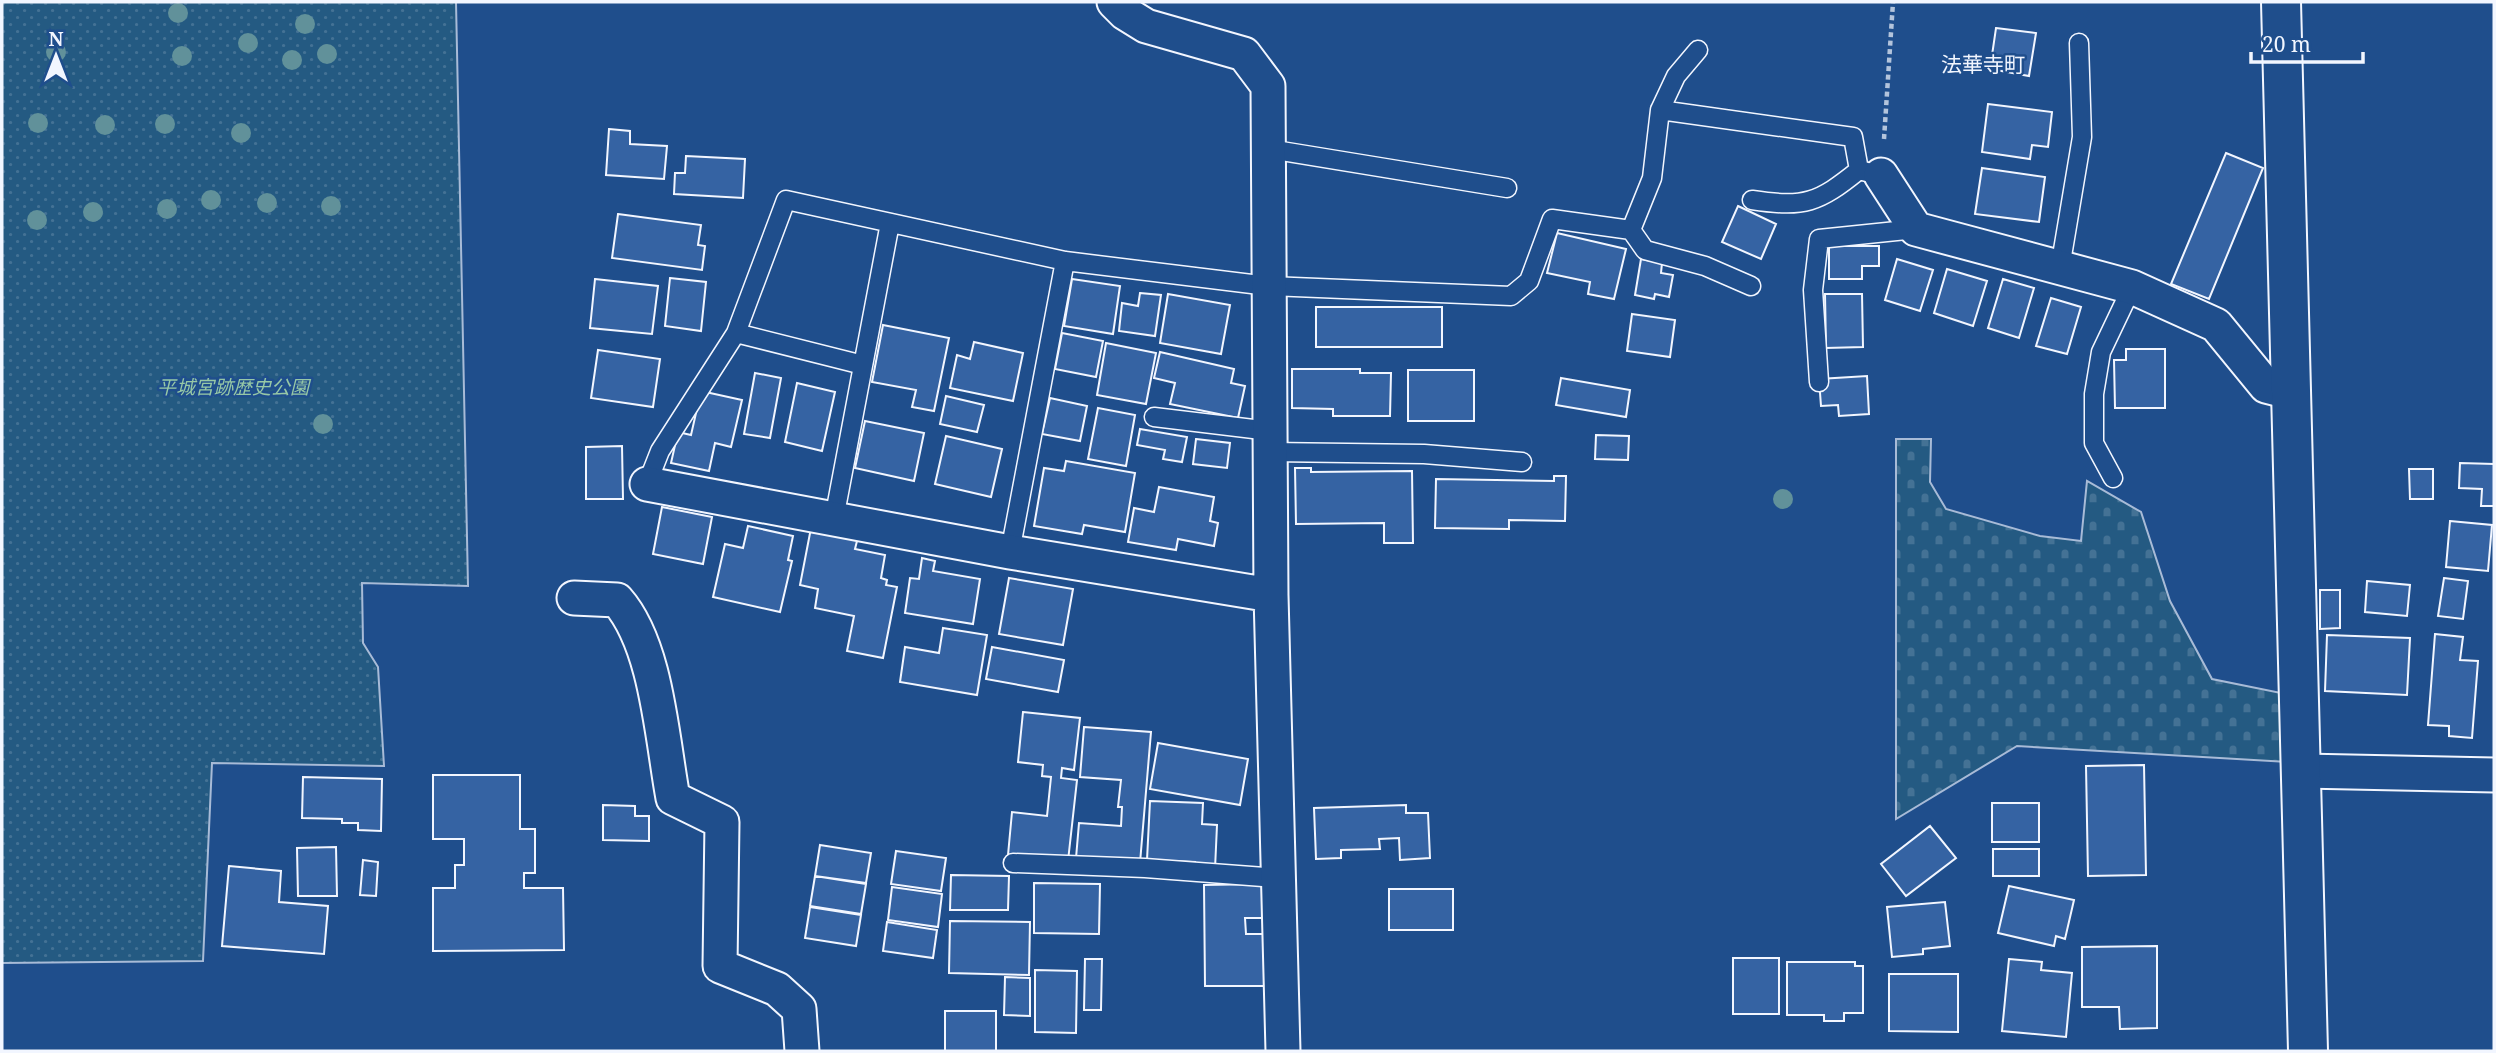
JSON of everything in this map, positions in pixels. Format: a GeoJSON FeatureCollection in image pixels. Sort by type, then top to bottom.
{"type":"FeatureCollection","features":[{"type":"Feature","properties":{"kind":"street"},"geometry":{"type":"LineString","coordinates":[[1114,2],[1146,26],[1244,54],[1269,86],[1270,595],[1283,1051]]}},
{"type":"Feature","properties":{"kind":"street"},"geometry":{"type":"LineString","coordinates":[[2281,2],[2303,771],[2308,1051]]}},
{"type":"Feature","properties":{"kind":"street"},"geometry":{"type":"LineString","coordinates":[[1870,172],[1916,229],[2132,287],[2216,325],[2266,386],[2293,393]]}},
{"type":"Feature","properties":{"kind":"street"},"geometry":{"type":"LineString","coordinates":[[648,484],[1010,552],[1270,595]]}},
{"type":"Feature","properties":{"kind":"street"},"geometry":{"type":"LineString","coordinates":[[574,598],[617,600],[631,616],[652,681],[673,798],[722,822],[720,966],[777,989],[799,1009],[802,1051]]}},
{"type":"Feature","properties":{"kind":"street"},"geometry":{"type":"LineString","coordinates":[[2303,771],[2494,775]]}},
{"type":"Feature","properties":{"kind":"lane"},"geometry":{"type":"LineString","coordinates":[[2060,268],[2082,137],[2079,43]]}},
{"type":"Feature","properties":{"kind":"lane"},"geometry":{"type":"LineString","coordinates":[[1631,230],[1652,178],[1660,110],[1676,76],[1698,50]]}},
{"type":"Feature","properties":{"kind":"lane"},"geometry":{"type":"LineString","coordinates":[[1660,110],[1853,137],[1870,172],[1831,193],[1791,206],[1752,200]]}},
{"type":"Feature","properties":{"kind":"lane"},"geometry":{"type":"LineString","coordinates":[[1269,149],[1507,188]]}},
{"type":"Feature","properties":{"kind":"lane"},"geometry":{"type":"LineString","coordinates":[[648,484],[660,451],[736,333],[786,200],[1065,261],[1268,286],[1511,296],[1529,281],[1552,219],[1631,230],[1645,250],[1705,266],[1751,285]]}},
{"type":"Feature","properties":{"kind":"lane"},"geometry":{"type":"LineString","coordinates":[[834,519],[890,223]]}},
{"type":"Feature","properties":{"kind":"lane"},"geometry":{"type":"LineString","coordinates":[[1819,382],[1813,290],[1819,239],[1916,229]]}},
{"type":"Feature","properties":{"kind":"lane"},"geometry":{"type":"LineString","coordinates":[[1010,552],[1065,261]]}},
{"type":"Feature","properties":{"kind":"lane"},"geometry":{"type":"LineString","coordinates":[[2113,478],[2094,443],[2094,394],[2101,352],[2132,287]]}},
{"type":"Feature","properties":{"kind":"lane"},"geometry":{"type":"LineString","coordinates":[[736,333],[863,365]]}},
{"type":"Feature","properties":{"kind":"lane"},"geometry":{"type":"LineString","coordinates":[[1154,417],[1269,441],[1522,462]]}},
{"type":"Feature","properties":{"kind":"lane"},"geometry":{"type":"LineString","coordinates":[[1013,863],[1145,868],[1277,878]]}},
{"type":"Feature","properties":{"kind":"path"},"geometry":{"type":"LineString","coordinates":[[1870,172],[1893,2]]}},
{"type":"Feature","properties":{"kind":"green space","name":"平城宮跡歴史公園"},"geometry":{"type":"Polygon","coordinates":[[[2,2],[456,2],[468,586],[362,583],[363,643],[378,667],[384,766],[212,763],[203,961],[2,963],[2,2]]]}},
{"type":"Feature","properties":{"kind":"green space"},"geometry":{"type":"Polygon","coordinates":[[[1896,439],[1931,439],[1930,482],[1946,509],[2040,536],[2081,541],[2087,481],[2141,512],[2170,601],[2212,679],[2286,694],[2290,762],[2017,746],[1896,819],[1896,439]]]}},
{"type":"Feature","properties":{"kind":"building"},"geometry":{"type":"Polygon","coordinates":[[[1996,28],[2036,33],[2029,76],[1990,69],[1996,28]]]}},
{"type":"Feature","properties":{"kind":"building"},"geometry":{"type":"Polygon","coordinates":[[[1988,104],[2052,112],[2048,147],[2032,145],[2030,159],[1982,152],[1988,104]]]}},
{"type":"Feature","properties":{"kind":"building"},"geometry":{"type":"Polygon","coordinates":[[[609,129],[630,131],[630,144],[667,146],[664,179],[606,175],[609,129]]]}},
{"type":"Feature","properties":{"kind":"building"},"geometry":{"type":"Polygon","coordinates":[[[2226,153],[2263,168],[2209,299],[2171,284],[2226,153]]]}},
{"type":"Feature","properties":{"kind":"building"},"geometry":{"type":"Polygon","coordinates":[[[686,156],[745,159],[743,198],[674,194],[675,173],[685,173],[686,156]]]}},
{"type":"Feature","properties":{"kind":"building"},"geometry":{"type":"Polygon","coordinates":[[[1982,168],[2045,177],[2039,222],[1975,214],[1982,168]]]}},
{"type":"Feature","properties":{"kind":"building"},"geometry":{"type":"Polygon","coordinates":[[[1738,206],[1776,224],[1761,259],[1722,242],[1738,206]]]}},
{"type":"Feature","properties":{"kind":"building"},"geometry":{"type":"Polygon","coordinates":[[[618,214],[701,225],[698,245],[705,246],[702,270],[612,258],[618,214]]]}},
{"type":"Feature","properties":{"kind":"building"},"geometry":{"type":"Polygon","coordinates":[[[1557,233],[1626,249],[1614,299],[1588,294],[1590,282],[1547,273],[1557,233]]]}},
{"type":"Feature","properties":{"kind":"building"},"geometry":{"type":"Polygon","coordinates":[[[1829,246],[1879,246],[1879,266],[1862,266],[1862,279],[1829,279],[1829,246]]]}},
{"type":"Feature","properties":{"kind":"building"},"geometry":{"type":"Polygon","coordinates":[[[1641,259],[1662,263],[1661,273],[1673,275],[1669,297],[1655,294],[1654,299],[1635,295],[1641,259]]]}},
{"type":"Feature","properties":{"kind":"building"},"geometry":{"type":"Polygon","coordinates":[[[1897,259],[1933,270],[1920,311],[1885,300],[1897,259]]]}},
{"type":"Feature","properties":{"kind":"building"},"geometry":{"type":"Polygon","coordinates":[[[1947,269],[1987,281],[1973,326],[1934,313],[1947,269]]]}},
{"type":"Feature","properties":{"kind":"building"},"geometry":{"type":"Polygon","coordinates":[[[670,278],[706,282],[701,331],[665,326],[670,278]]]}},
{"type":"Feature","properties":{"kind":"building"},"geometry":{"type":"Polygon","coordinates":[[[595,279],[658,286],[652,334],[590,328],[595,279]]]}},
{"type":"Feature","properties":{"kind":"building"},"geometry":{"type":"Polygon","coordinates":[[[1072,279],[1120,286],[1113,334],[1064,326],[1072,279]]]}},
{"type":"Feature","properties":{"kind":"building"},"geometry":{"type":"Polygon","coordinates":[[[2003,279],[2034,288],[2019,338],[1988,328],[2003,279]]]}},
{"type":"Feature","properties":{"kind":"building"},"geometry":{"type":"Polygon","coordinates":[[[1140,293],[1161,295],[1155,336],[1119,331],[1122,303],[1138,306],[1140,293]]]}},
{"type":"Feature","properties":{"kind":"building"},"geometry":{"type":"Polygon","coordinates":[[[1168,294],[1230,305],[1221,354],[1160,343],[1168,294]]]}},
{"type":"Feature","properties":{"kind":"building"},"geometry":{"type":"Polygon","coordinates":[[[1825,294],[1862,294],[1863,347],[1826,348],[1825,294]]]}},
{"type":"Feature","properties":{"kind":"building"},"geometry":{"type":"Polygon","coordinates":[[[2051,298],[2081,307],[2067,354],[2036,346],[2051,298]]]}},
{"type":"Feature","properties":{"kind":"building"},"geometry":{"type":"Polygon","coordinates":[[[1316,307],[1442,307],[1442,347],[1316,347],[1316,307]]]}},
{"type":"Feature","properties":{"kind":"building"},"geometry":{"type":"Polygon","coordinates":[[[1632,314],[1675,320],[1670,357],[1627,351],[1632,314]]]}},
{"type":"Feature","properties":{"kind":"building"},"geometry":{"type":"Polygon","coordinates":[[[883,325],[949,338],[934,411],[912,407],[916,390],[872,382],[883,325]]]}},
{"type":"Feature","properties":{"kind":"building"},"geometry":{"type":"Polygon","coordinates":[[[1062,333],[1103,341],[1096,377],[1055,369],[1062,333]]]}},
{"type":"Feature","properties":{"kind":"building"},"geometry":{"type":"Polygon","coordinates":[[[974,342],[1023,353],[1013,401],[950,388],[957,355],[970,359],[974,342]]]}},
{"type":"Feature","properties":{"kind":"building"},"geometry":{"type":"Polygon","coordinates":[[[1106,343],[1156,353],[1146,404],[1097,395],[1106,343]]]}},
{"type":"Feature","properties":{"kind":"building"},"geometry":{"type":"Polygon","coordinates":[[[2126,349],[2165,349],[2165,408],[2115,408],[2114,360],[2126,360],[2126,349]]]}},
{"type":"Feature","properties":{"kind":"building"},"geometry":{"type":"Polygon","coordinates":[[[598,350],[660,359],[653,407],[591,398],[598,350]]]}},
{"type":"Feature","properties":{"kind":"building"},"geometry":{"type":"Polygon","coordinates":[[[1160,352],[1234,369],[1231,383],[1245,386],[1238,418],[1170,404],[1175,383],[1154,378],[1160,352]]]}},
{"type":"Feature","properties":{"kind":"building"},"geometry":{"type":"Polygon","coordinates":[[[1292,369],[1360,369],[1360,373],[1391,373],[1390,416],[1333,416],[1333,409],[1292,408],[1292,369]]]}},
{"type":"Feature","properties":{"kind":"building"},"geometry":{"type":"Polygon","coordinates":[[[1408,370],[1474,370],[1474,421],[1408,421],[1408,370]]]}},
{"type":"Feature","properties":{"kind":"building"},"geometry":{"type":"Polygon","coordinates":[[[755,373],[781,378],[770,438],[744,434],[755,373]]]}},
{"type":"Feature","properties":{"kind":"building"},"geometry":{"type":"Polygon","coordinates":[[[1867,376],[1869,414],[1839,416],[1838,405],[1821,406],[1819,379],[1867,376]]]}},
{"type":"Feature","properties":{"kind":"building"},"geometry":{"type":"Polygon","coordinates":[[[1561,378],[1630,390],[1626,417],[1556,405],[1561,378]]]}},
{"type":"Feature","properties":{"kind":"building"},"geometry":{"type":"Polygon","coordinates":[[[797,383],[835,392],[822,451],[785,442],[797,383]]]}},
{"type":"Feature","properties":{"kind":"building"},"geometry":{"type":"Polygon","coordinates":[[[701,391],[742,400],[731,447],[715,443],[709,471],[671,463],[678,432],[691,435],[701,391]]]}},
{"type":"Feature","properties":{"kind":"building"},"geometry":{"type":"Polygon","coordinates":[[[946,396],[984,405],[977,432],[940,424],[946,396]]]}},
{"type":"Feature","properties":{"kind":"building"},"geometry":{"type":"Polygon","coordinates":[[[1050,398],[1087,406],[1080,441],[1042,434],[1050,398]]]}},
{"type":"Feature","properties":{"kind":"building"},"geometry":{"type":"Polygon","coordinates":[[[1098,408],[1135,415],[1126,466],[1088,459],[1098,408]]]}},
{"type":"Feature","properties":{"kind":"building"},"geometry":{"type":"Polygon","coordinates":[[[865,421],[924,433],[914,481],[855,468],[865,421]]]}},
{"type":"Feature","properties":{"kind":"building"},"geometry":{"type":"Polygon","coordinates":[[[1140,429],[1187,437],[1182,462],[1163,459],[1165,450],[1137,445],[1140,429]]]}},
{"type":"Feature","properties":{"kind":"building"},"geometry":{"type":"Polygon","coordinates":[[[1596,435],[1629,436],[1628,460],[1595,459],[1596,435]]]}},
{"type":"Feature","properties":{"kind":"building"},"geometry":{"type":"Polygon","coordinates":[[[946,436],[1002,449],[991,497],[935,484],[946,436]]]}},
{"type":"Feature","properties":{"kind":"building"},"geometry":{"type":"Polygon","coordinates":[[[1196,439],[1230,443],[1227,468],[1193,464],[1196,439]]]}},
{"type":"Feature","properties":{"kind":"building"},"geometry":{"type":"Polygon","coordinates":[[[622,446],[623,499],[586,499],[586,447],[622,446]]]}},
{"type":"Feature","properties":{"kind":"building"},"geometry":{"type":"Polygon","coordinates":[[[1066,461],[1135,473],[1125,532],[1084,525],[1082,534],[1034,526],[1044,468],[1064,471],[1066,461]]]}},
{"type":"Feature","properties":{"kind":"building"},"geometry":{"type":"Polygon","coordinates":[[[2460,463],[2494,464],[2494,506],[2481,506],[2482,489],[2459,488],[2460,463]]]}},
{"type":"Feature","properties":{"kind":"building"},"geometry":{"type":"Polygon","coordinates":[[[1295,468],[1311,468],[1311,472],[1412,471],[1413,543],[1384,543],[1384,523],[1296,524],[1295,468]]]}},
{"type":"Feature","properties":{"kind":"building"},"geometry":{"type":"Polygon","coordinates":[[[2409,469],[2433,469],[2433,499],[2410,499],[2409,469]]]}},
{"type":"Feature","properties":{"kind":"building"},"geometry":{"type":"Polygon","coordinates":[[[1554,476],[1566,476],[1565,521],[1509,520],[1509,529],[1435,528],[1436,479],[1554,481],[1554,476]]]}},
{"type":"Feature","properties":{"kind":"building"},"geometry":{"type":"Polygon","coordinates":[[[1159,487],[1214,497],[1210,521],[1218,523],[1214,546],[1178,539],[1176,550],[1128,542],[1134,508],[1154,512],[1159,487]]]}},
{"type":"Feature","properties":{"kind":"building"},"geometry":{"type":"Polygon","coordinates":[[[662,507],[712,517],[703,564],[653,554],[662,507]]]}},
{"type":"Feature","properties":{"kind":"building"},"geometry":{"type":"Polygon","coordinates":[[[2450,521],[2492,525],[2488,571],[2446,567],[2450,521]]]}},
{"type":"Feature","properties":{"kind":"building"},"geometry":{"type":"Polygon","coordinates":[[[748,526],[793,536],[788,560],[792,561],[780,612],[713,597],[725,544],[743,548],[748,526]]]}},
{"type":"Feature","properties":{"kind":"building"},"geometry":{"type":"Polygon","coordinates":[[[811,528],[858,537],[855,549],[885,555],[881,578],[887,580],[886,585],[897,587],[883,658],[847,651],[854,616],[815,608],[818,589],[800,585],[811,528]]]}},
{"type":"Feature","properties":{"kind":"building"},"geometry":{"type":"Polygon","coordinates":[[[922,558],[935,561],[933,571],[980,579],[973,624],[905,613],[910,578],[919,579],[922,558]]]}},
{"type":"Feature","properties":{"kind":"building"},"geometry":{"type":"Polygon","coordinates":[[[1009,578],[1073,589],[1063,645],[999,634],[1009,578]]]}},
{"type":"Feature","properties":{"kind":"building"},"geometry":{"type":"Polygon","coordinates":[[[2444,578],[2468,581],[2463,619],[2438,616],[2444,578]]]}},
{"type":"Feature","properties":{"kind":"building"},"geometry":{"type":"Polygon","coordinates":[[[2367,581],[2410,585],[2407,616],[2365,612],[2367,581]]]}},
{"type":"Feature","properties":{"kind":"building"},"geometry":{"type":"Polygon","coordinates":[[[2320,590],[2340,590],[2340,628],[2320,629],[2320,590]]]}},
{"type":"Feature","properties":{"kind":"building"},"geometry":{"type":"Polygon","coordinates":[[[943,628],[987,635],[977,695],[900,682],[905,647],[939,653],[943,628]]]}},
{"type":"Feature","properties":{"kind":"building"},"geometry":{"type":"Polygon","coordinates":[[[2435,634],[2463,637],[2460,660],[2478,661],[2472,738],[2449,736],[2449,726],[2428,725],[2435,634]]]}},
{"type":"Feature","properties":{"kind":"building"},"geometry":{"type":"Polygon","coordinates":[[[2327,635],[2410,638],[2407,695],[2325,691],[2327,635]]]}},
{"type":"Feature","properties":{"kind":"building"},"geometry":{"type":"Polygon","coordinates":[[[992,647],[1064,660],[1058,692],[986,679],[992,647]]]}},
{"type":"Feature","properties":{"kind":"building"},"geometry":{"type":"Polygon","coordinates":[[[1023,712],[1080,718],[1074,770],[1062,768],[1061,778],[1077,780],[1068,861],[1008,855],[1012,812],[1047,816],[1051,777],[1042,776],[1043,765],[1018,762],[1023,712]]]}},
{"type":"Feature","properties":{"kind":"building"},"geometry":{"type":"Polygon","coordinates":[[[1084,727],[1151,732],[1140,863],[1076,858],[1079,823],[1121,826],[1122,807],[1118,807],[1121,780],[1080,777],[1084,727]]]}},
{"type":"Feature","properties":{"kind":"building"},"geometry":{"type":"Polygon","coordinates":[[[1158,743],[1248,759],[1240,805],[1150,789],[1158,743]]]}},
{"type":"Feature","properties":{"kind":"building"},"geometry":{"type":"Polygon","coordinates":[[[2144,765],[2146,875],[2088,876],[2086,766],[2144,765]]]}},
{"type":"Feature","properties":{"kind":"building"},"geometry":{"type":"Polygon","coordinates":[[[433,775],[520,775],[520,829],[535,829],[535,873],[524,873],[524,888],[563,888],[564,950],[433,951],[433,888],[455,888],[455,865],[464,865],[464,839],[433,839],[433,775]]]}},
{"type":"Feature","properties":{"kind":"building"},"geometry":{"type":"Polygon","coordinates":[[[303,777],[382,779],[381,831],[358,830],[358,823],[342,823],[342,819],[302,818],[303,777]]]}},
{"type":"Feature","properties":{"kind":"building"},"geometry":{"type":"Polygon","coordinates":[[[1150,801],[1203,803],[1202,824],[1217,825],[1215,869],[1194,868],[1195,862],[1147,860],[1150,801]]]}},
{"type":"Feature","properties":{"kind":"building"},"geometry":{"type":"Polygon","coordinates":[[[1992,803],[2039,803],[2039,842],[1992,842],[1992,803]]]}},
{"type":"Feature","properties":{"kind":"building"},"geometry":{"type":"Polygon","coordinates":[[[603,805],[635,806],[635,816],[649,816],[649,841],[603,840],[603,805]]]}},
{"type":"Feature","properties":{"kind":"building"},"geometry":{"type":"Polygon","coordinates":[[[1406,805],[1406,813],[1428,813],[1430,858],[1400,860],[1399,838],[1379,839],[1380,849],[1341,850],[1341,858],[1316,859],[1314,808],[1406,805]]]}},
{"type":"Feature","properties":{"kind":"building"},"geometry":{"type":"Polygon","coordinates":[[[1930,826],[1956,858],[1906,896],[1881,864],[1930,826]]]}},
{"type":"Feature","properties":{"kind":"building"},"geometry":{"type":"Polygon","coordinates":[[[820,845],[871,853],[866,883],[815,876],[820,845]]]}},
{"type":"Feature","properties":{"kind":"building"},"geometry":{"type":"Polygon","coordinates":[[[336,847],[337,896],[298,896],[297,848],[336,847]]]}},
{"type":"Feature","properties":{"kind":"building"},"geometry":{"type":"Polygon","coordinates":[[[1993,849],[2039,849],[2039,876],[1993,876],[1993,849]]]}},
{"type":"Feature","properties":{"kind":"building"},"geometry":{"type":"Polygon","coordinates":[[[896,851],[946,858],[941,891],[891,884],[896,851]]]}},
{"type":"Feature","properties":{"kind":"building"},"geometry":{"type":"Polygon","coordinates":[[[363,860],[378,862],[376,896],[360,895],[363,860]]]}},
{"type":"Feature","properties":{"kind":"building"},"geometry":{"type":"Polygon","coordinates":[[[229,866],[281,871],[279,902],[328,906],[324,954],[222,946],[229,866]]]}},
{"type":"Feature","properties":{"kind":"building"},"geometry":{"type":"Polygon","coordinates":[[[951,875],[1009,876],[1008,910],[950,910],[951,875]]]}},
{"type":"Feature","properties":{"kind":"building"},"geometry":{"type":"Polygon","coordinates":[[[815,876],[866,884],[861,914],[810,906],[815,876]]]}},
{"type":"Feature","properties":{"kind":"building"},"geometry":{"type":"Polygon","coordinates":[[[1034,883],[1100,884],[1099,934],[1034,933],[1034,883]]]}},
{"type":"Feature","properties":{"kind":"building"},"geometry":{"type":"Polygon","coordinates":[[[1262,884],[1262,918],[1245,918],[1246,934],[1264,934],[1265,986],[1205,986],[1204,885],[1262,884]]]}},
{"type":"Feature","properties":{"kind":"building"},"geometry":{"type":"Polygon","coordinates":[[[2009,886],[2074,900],[2065,939],[2056,936],[2054,946],[1998,933],[2009,886]]]}},
{"type":"Feature","properties":{"kind":"building"},"geometry":{"type":"Polygon","coordinates":[[[892,887],[942,894],[938,927],[888,920],[892,887]]]}},
{"type":"Feature","properties":{"kind":"building"},"geometry":{"type":"Polygon","coordinates":[[[1389,889],[1453,889],[1453,930],[1389,930],[1389,889]]]}},
{"type":"Feature","properties":{"kind":"building"},"geometry":{"type":"Polygon","coordinates":[[[1945,902],[1950,946],[1923,949],[1923,954],[1892,957],[1887,907],[1945,902]]]}},
{"type":"Feature","properties":{"kind":"building"},"geometry":{"type":"Polygon","coordinates":[[[810,907],[861,915],[856,946],[805,938],[810,907]]]}},
{"type":"Feature","properties":{"kind":"building"},"geometry":{"type":"Polygon","coordinates":[[[950,921],[1030,922],[1029,975],[949,973],[950,921]]]}},
{"type":"Feature","properties":{"kind":"building"},"geometry":{"type":"Polygon","coordinates":[[[887,922],[937,930],[933,958],[883,951],[887,922]]]}},
{"type":"Feature","properties":{"kind":"building"},"geometry":{"type":"Polygon","coordinates":[[[2157,946],[2157,1028],[2120,1029],[2119,1007],[2082,1007],[2082,947],[2157,946]]]}},
{"type":"Feature","properties":{"kind":"building"},"geometry":{"type":"Polygon","coordinates":[[[1733,958],[1779,958],[1779,1014],[1733,1014],[1733,958]]]}},
{"type":"Feature","properties":{"kind":"building"},"geometry":{"type":"Polygon","coordinates":[[[1085,959],[1102,959],[1101,1010],[1084,1010],[1085,959]]]}},
{"type":"Feature","properties":{"kind":"building"},"geometry":{"type":"Polygon","coordinates":[[[2009,959],[2042,962],[2041,970],[2072,973],[2066,1037],[2002,1031],[2009,959]]]}},
{"type":"Feature","properties":{"kind":"building"},"geometry":{"type":"Polygon","coordinates":[[[1787,962],[1855,962],[1855,966],[1863,966],[1863,1013],[1844,1013],[1844,1021],[1824,1021],[1824,1015],[1787,1015],[1787,962]]]}},
{"type":"Feature","properties":{"kind":"building"},"geometry":{"type":"Polygon","coordinates":[[[1035,970],[1077,971],[1076,1033],[1035,1032],[1035,970]]]}},
{"type":"Feature","properties":{"kind":"building"},"geometry":{"type":"Polygon","coordinates":[[[1889,974],[1958,974],[1958,1032],[1889,1031],[1889,974]]]}},
{"type":"Feature","properties":{"kind":"building"},"geometry":{"type":"Polygon","coordinates":[[[1005,977],[1030,978],[1030,1016],[1004,1015],[1005,977]]]}},
{"type":"Feature","properties":{"kind":"building"},"geometry":{"type":"Polygon","coordinates":[[[945,1011],[996,1011],[996,1051],[945,1051],[945,1011]]]}},
{"type":"Feature","properties":{"kind":"district","name":"法華寺町"},"geometry":{"type":"Point","coordinates":[1983,65]}}]}
